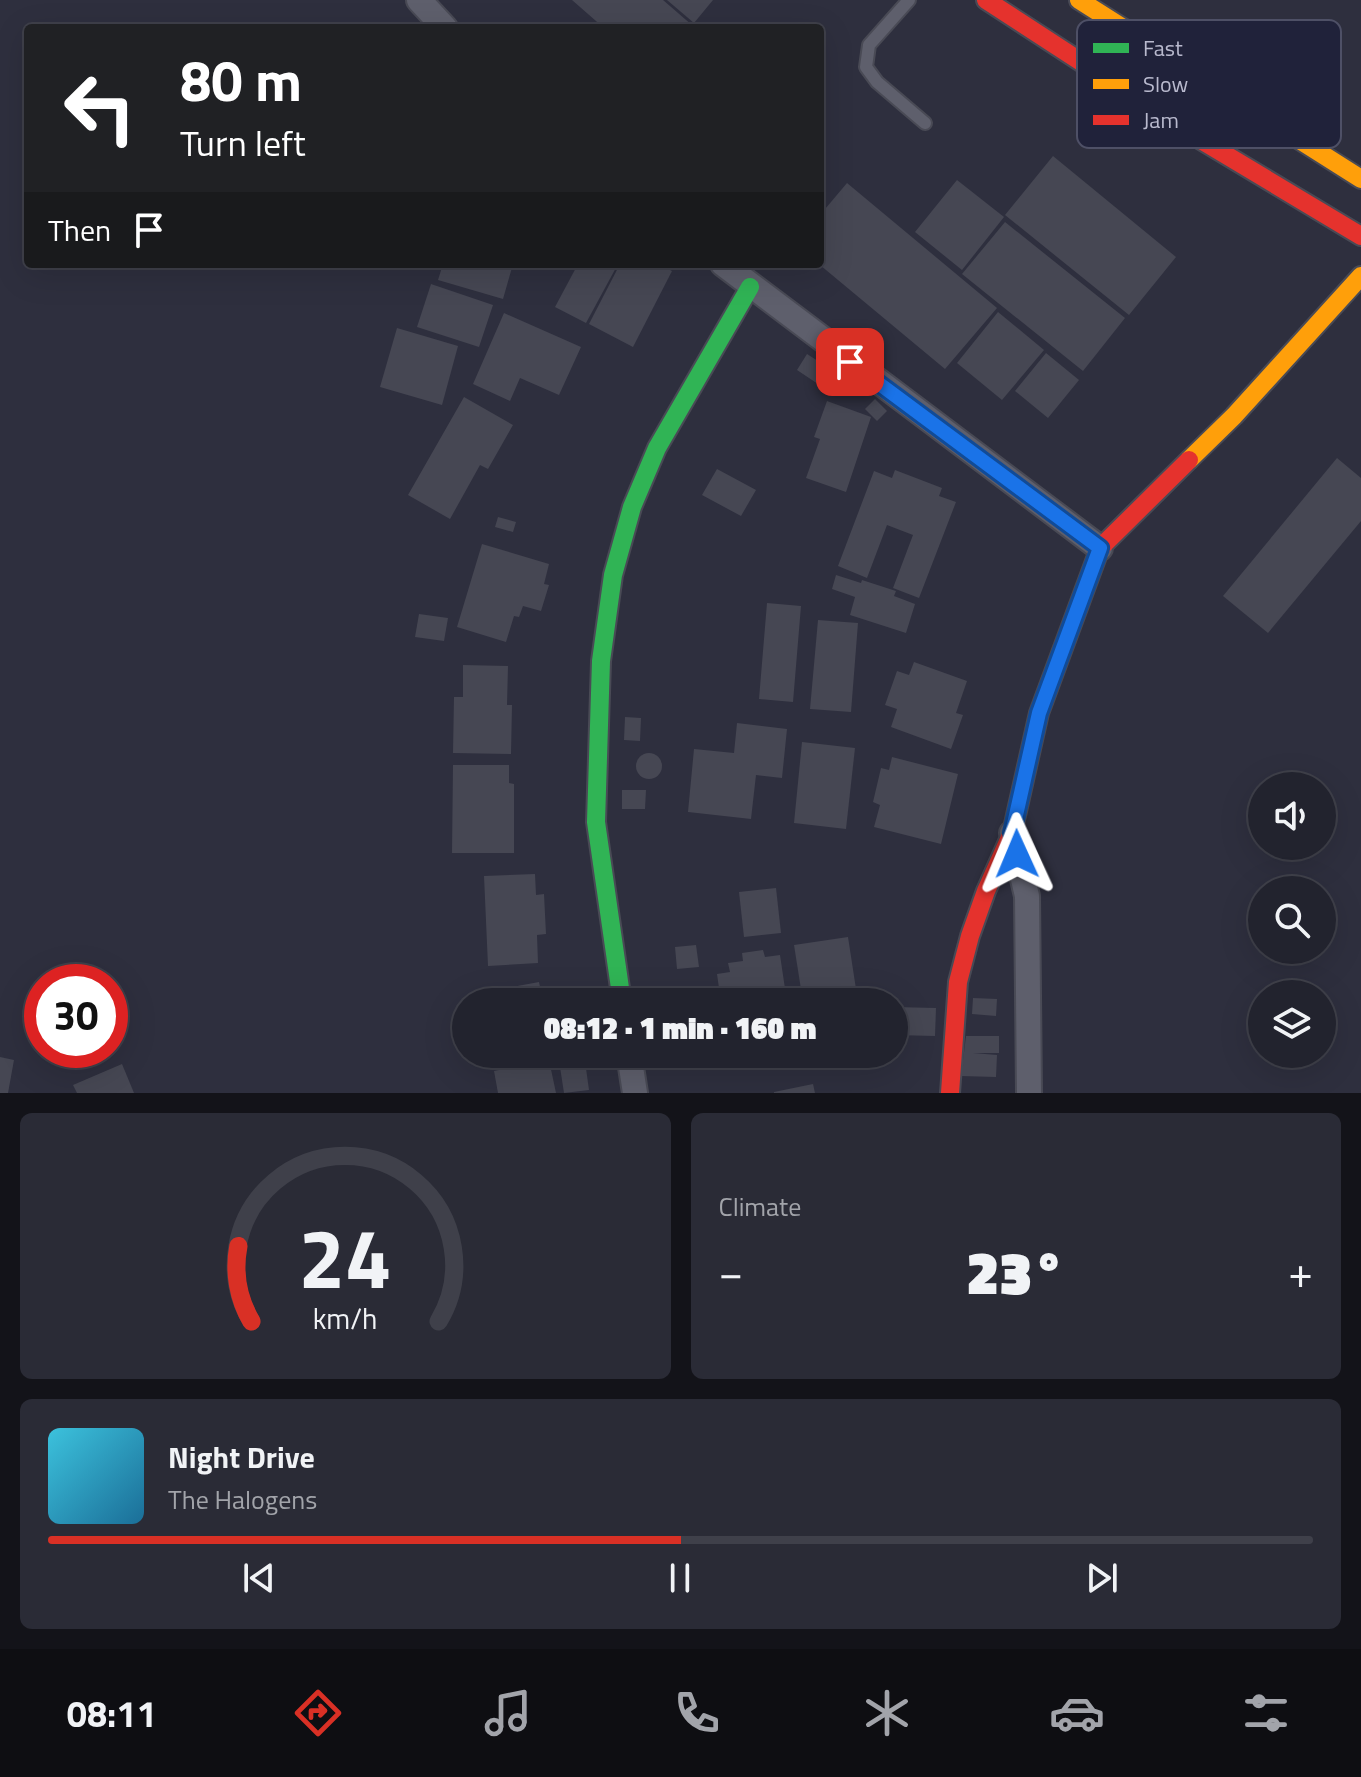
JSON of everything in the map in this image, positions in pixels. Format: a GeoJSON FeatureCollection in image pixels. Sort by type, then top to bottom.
{"type":"FeatureCollection","features":[{"type":"Feature","properties":{"kind":"street"},"geometry":{"type":"LineString","coordinates":[[419,0],[441,24]]}},
{"type":"Feature","properties":{"kind":"street"},"geometry":{"type":"LineString","coordinates":[[986,0],[1077,59]]}},
{"type":"Feature","properties":{"kind":"street"},"geometry":{"type":"LineString","coordinates":[[1079,0],[1111,20]]}},
{"type":"Feature","properties":{"kind":"street"},"geometry":{"type":"LineString","coordinates":[[1214,148],[1361,236]]}},
{"type":"Feature","properties":{"kind":"street"},"geometry":{"type":"LineString","coordinates":[[1312,148],[1361,179]]}},
{"type":"Feature","properties":{"kind":"street"},"geometry":{"type":"LineString","coordinates":[[728,268],[1100,548]]}},
{"type":"Feature","properties":{"kind":"street"},"geometry":{"type":"LineString","coordinates":[[950,1093],[958,982],[970,936],[1012,833],[1039,713],[1100,548],[1234,416],[1361,276]]}},
{"type":"Feature","properties":{"kind":"street"},"geometry":{"type":"LineString","coordinates":[[620,988],[596,822],[601,661],[613,575],[632,507],[657,448],[750,287]]}},
{"type":"Feature","properties":{"kind":"street"},"geometry":{"type":"LineString","coordinates":[[1012,833],[1027,896],[1029,1093]]}},
{"type":"Feature","properties":{"kind":"street"},"geometry":{"type":"LineString","coordinates":[[631,1068],[635,1093]]}},
{"type":"Feature","properties":{"kind":"lane"},"geometry":{"type":"LineString","coordinates":[[909,0],[869,45],[866,67],[877,82],[925,123]]}},
{"type":"Feature","properties":{"kind":"building"},"geometry":{"type":"Polygon","coordinates":[[[572,0],[663,0],[691,24],[599,24],[572,0]]]}},
{"type":"Feature","properties":{"kind":"building"},"geometry":{"type":"Polygon","coordinates":[[[667,0],[713,0],[694,23],[667,0]]]}},
{"type":"Feature","properties":{"kind":"building"},"geometry":{"type":"Polygon","coordinates":[[[1053,156],[1176,257],[1129,315],[1005,215],[1053,156]]]}},
{"type":"Feature","properties":{"kind":"building"},"geometry":{"type":"Polygon","coordinates":[[[957,180],[1004,217],[962,270],[915,232],[957,180]]]}},
{"type":"Feature","properties":{"kind":"building"},"geometry":{"type":"Polygon","coordinates":[[[847,183],[997,308],[945,369],[824,268],[824,210],[847,183]]]}},
{"type":"Feature","properties":{"kind":"building"},"geometry":{"type":"Polygon","coordinates":[[[1005,222],[1125,318],[1083,371],[962,274],[1005,222]]]}},
{"type":"Feature","properties":{"kind":"building"},"geometry":{"type":"Polygon","coordinates":[[[442,268],[512,268],[503,299],[438,280],[442,268]]]}},
{"type":"Feature","properties":{"kind":"building"},"geometry":{"type":"Polygon","coordinates":[[[576,268],[616,268],[586,323],[555,307],[576,268]]]}},
{"type":"Feature","properties":{"kind":"building"},"geometry":{"type":"Polygon","coordinates":[[[618,268],[666,268],[672,271],[633,347],[589,324],[618,268]]]}},
{"type":"Feature","properties":{"kind":"building"},"geometry":{"type":"Polygon","coordinates":[[[431,284],[493,305],[479,347],[417,327],[431,284]]]}},
{"type":"Feature","properties":{"kind":"building"},"geometry":{"type":"Polygon","coordinates":[[[998,312],[1044,350],[1002,400],[957,363],[998,312]]]}},
{"type":"Feature","properties":{"kind":"building"},"geometry":{"type":"Polygon","coordinates":[[[504,313],[581,347],[559,395],[520,378],[510,401],[473,384],[504,313]]]}},
{"type":"Feature","properties":{"kind":"building"},"geometry":{"type":"Polygon","coordinates":[[[397,328],[458,346],[442,405],[380,387],[397,328]]]}},
{"type":"Feature","properties":{"kind":"building"},"geometry":{"type":"Polygon","coordinates":[[[1046,353],[1079,380],[1048,418],[1015,391],[1046,353]]]}},
{"type":"Feature","properties":{"kind":"building"},"geometry":{"type":"Polygon","coordinates":[[[807,354],[832,370],[821,386],[797,370],[807,354]]]}},
{"type":"Feature","properties":{"kind":"building"},"geometry":{"type":"Polygon","coordinates":[[[464,397],[513,425],[488,469],[480,465],[450,519],[408,495],[464,397]]]}},
{"type":"Feature","properties":{"kind":"building"},"geometry":{"type":"Polygon","coordinates":[[[875,399],[887,411],[877,421],[865,409],[875,399]]]}},
{"type":"Feature","properties":{"kind":"building"},"geometry":{"type":"Polygon","coordinates":[[[827,401],[871,417],[846,492],[806,478],[820,439],[814,437],[827,401]]]}},
{"type":"Feature","properties":{"kind":"building"},"geometry":{"type":"Polygon","coordinates":[[[1337,458],[1361,478],[1361,521],[1268,633],[1223,596],[1337,458]]]}},
{"type":"Feature","properties":{"kind":"building"},"geometry":{"type":"Polygon","coordinates":[[[717,469],[756,490],[741,516],[702,495],[717,469]]]}},
{"type":"Feature","properties":{"kind":"building"},"geometry":{"type":"Polygon","coordinates":[[[895,470],[942,488],[939,496],[956,502],[919,598],[893,588],[913,535],[887,525],[867,578],[838,566],[874,471],[892,478],[895,470]]]}},
{"type":"Feature","properties":{"kind":"building"},"geometry":{"type":"Polygon","coordinates":[[[498,517],[516,522],[513,532],[495,527],[498,517]]]}},
{"type":"Feature","properties":{"kind":"building"},"geometry":{"type":"Polygon","coordinates":[[[482,544],[549,564],[544,584],[549,585],[541,611],[523,606],[519,617],[514,616],[506,642],[457,627],[482,544]]]}},
{"type":"Feature","properties":{"kind":"building"},"geometry":{"type":"Polygon","coordinates":[[[836,575],[896,591],[894,596],[915,604],[906,633],[850,615],[855,597],[832,589],[836,575]]]}},
{"type":"Feature","properties":{"kind":"building"},"geometry":{"type":"Polygon","coordinates":[[[767,603],[801,606],[793,702],[759,699],[767,603]]]}},
{"type":"Feature","properties":{"kind":"building"},"geometry":{"type":"Polygon","coordinates":[[[419,614],[448,618],[444,641],[415,637],[419,614]]]}},
{"type":"Feature","properties":{"kind":"building"},"geometry":{"type":"Polygon","coordinates":[[[818,620],[858,623],[851,712],[810,709],[818,620]]]}},
{"type":"Feature","properties":{"kind":"building"},"geometry":{"type":"Polygon","coordinates":[[[914,662],[967,681],[956,713],[963,715],[951,749],[891,727],[897,709],[885,705],[897,671],[909,675],[914,662]]]}},
{"type":"Feature","properties":{"kind":"building"},"geometry":{"type":"Polygon","coordinates":[[[463,665],[508,666],[507,705],[512,705],[511,754],[453,753],[454,697],[463,697],[463,665]]]}},
{"type":"Feature","properties":{"kind":"building"},"geometry":{"type":"Polygon","coordinates":[[[625,717],[641,718],[640,741],[624,740],[625,717]]]}},
{"type":"Feature","properties":{"kind":"building"},"geometry":{"type":"Polygon","coordinates":[[[737,723],[787,729],[782,778],[756,775],[751,819],[688,812],[694,749],[734,753],[737,723]]]}},
{"type":"Feature","properties":{"kind":"building"},"geometry":{"type":"Polygon","coordinates":[[[802,742],[855,748],[846,829],[794,823],[802,742]]]}},
{"type":"Feature","properties":{"kind":"building"},"geometry":{"type":"Polygon","coordinates":[[[649,753],[658,757],[662,766],[658,775],[649,779],[640,775],[636,766],[640,757],[649,753]]]}},
{"type":"Feature","properties":{"kind":"building"},"geometry":{"type":"Polygon","coordinates":[[[892,757],[958,774],[941,844],[874,827],[880,805],[873,802],[881,768],[889,770],[892,757]]]}},
{"type":"Feature","properties":{"kind":"building"},"geometry":{"type":"Polygon","coordinates":[[[453,765],[509,765],[509,783],[514,784],[514,853],[452,853],[453,765]]]}},
{"type":"Feature","properties":{"kind":"building"},"geometry":{"type":"Polygon","coordinates":[[[622,790],[646,790],[645,809],[622,809],[622,790]]]}},
{"type":"Feature","properties":{"kind":"building"},"geometry":{"type":"Polygon","coordinates":[[[535,874],[536,895],[544,894],[546,934],[537,935],[538,963],[488,966],[484,876],[535,874]]]}},
{"type":"Feature","properties":{"kind":"building"},"geometry":{"type":"Polygon","coordinates":[[[776,888],[781,933],[744,937],[739,892],[776,888]]]}},
{"type":"Feature","properties":{"kind":"building"},"geometry":{"type":"Polygon","coordinates":[[[848,937],[856,988],[801,988],[794,945],[848,937]]]}},
{"type":"Feature","properties":{"kind":"building"},"geometry":{"type":"Polygon","coordinates":[[[696,945],[699,967],[677,969],[675,947],[696,945]]]}},
{"type":"Feature","properties":{"kind":"building"},"geometry":{"type":"Polygon","coordinates":[[[763,950],[765,957],[780,955],[785,988],[719,988],[717,974],[730,972],[728,963],[743,961],[742,953],[763,950]]]}},
{"type":"Feature","properties":{"kind":"building"},"geometry":{"type":"Polygon","coordinates":[[[539,982],[540,988],[507,988],[539,982]]]}},
{"type":"Feature","properties":{"kind":"building"},"geometry":{"type":"Polygon","coordinates":[[[973,998],[997,999],[996,1016],[972,1014],[973,998]]]}},
{"type":"Feature","properties":{"kind":"building"},"geometry":{"type":"Polygon","coordinates":[[[908,1007],[936,1008],[935,1036],[908,1035],[908,1007]]]}},
{"type":"Feature","properties":{"kind":"building"},"geometry":{"type":"Polygon","coordinates":[[[966,1036],[999,1036],[999,1053],[973,1053],[997,1055],[996,1077],[961,1076],[966,1036]]]}},
{"type":"Feature","properties":{"kind":"building"},"geometry":{"type":"Polygon","coordinates":[[[0,1057],[14,1060],[8,1093],[0,1093],[0,1057]]]}},
{"type":"Feature","properties":{"kind":"building"},"geometry":{"type":"Polygon","coordinates":[[[113,1068],[124,1068],[134,1093],[77,1093],[73,1085],[113,1068]]]}},
{"type":"Feature","properties":{"kind":"building"},"geometry":{"type":"Polygon","coordinates":[[[551,1068],[556,1093],[498,1093],[494,1071],[551,1068]]]}},
{"type":"Feature","properties":{"kind":"building"},"geometry":{"type":"Polygon","coordinates":[[[560,1068],[586,1068],[589,1090],[564,1093],[560,1068]]]}},
{"type":"Feature","properties":{"kind":"building"},"geometry":{"type":"Polygon","coordinates":[[[813,1084],[815,1093],[774,1093],[774,1092],[813,1084]]]}},
{"type":"Feature","properties":{"kind":"traffic: fast"},"geometry":{"type":"LineString","coordinates":[[620,988],[596,822],[601,661],[613,575],[632,507],[657,448],[750,287]]}},
{"type":"Feature","properties":{"kind":"traffic: slow"},"geometry":{"type":"LineString","coordinates":[[1079,0],[1111,20]]}},
{"type":"Feature","properties":{"kind":"traffic: slow"},"geometry":{"type":"LineString","coordinates":[[1312,148],[1361,179]]}},
{"type":"Feature","properties":{"kind":"traffic: slow"},"geometry":{"type":"LineString","coordinates":[[1189,460],[1234,416],[1361,276]]}},
{"type":"Feature","properties":{"kind":"traffic: jam"},"geometry":{"type":"LineString","coordinates":[[986,0],[1077,59]]}},
{"type":"Feature","properties":{"kind":"traffic: jam"},"geometry":{"type":"LineString","coordinates":[[1214,148],[1361,236]]}},
{"type":"Feature","properties":{"kind":"traffic: jam"},"geometry":{"type":"LineString","coordinates":[[950,1093],[958,982],[970,936],[1012,833],[1039,713],[1100,548],[1189,460]]}},
{"type":"Feature","properties":{"kind":"route"},"geometry":{"type":"LineString","coordinates":[[850,362],[1100,548],[1039,713],[1012,833],[1017,854]]}}]}
